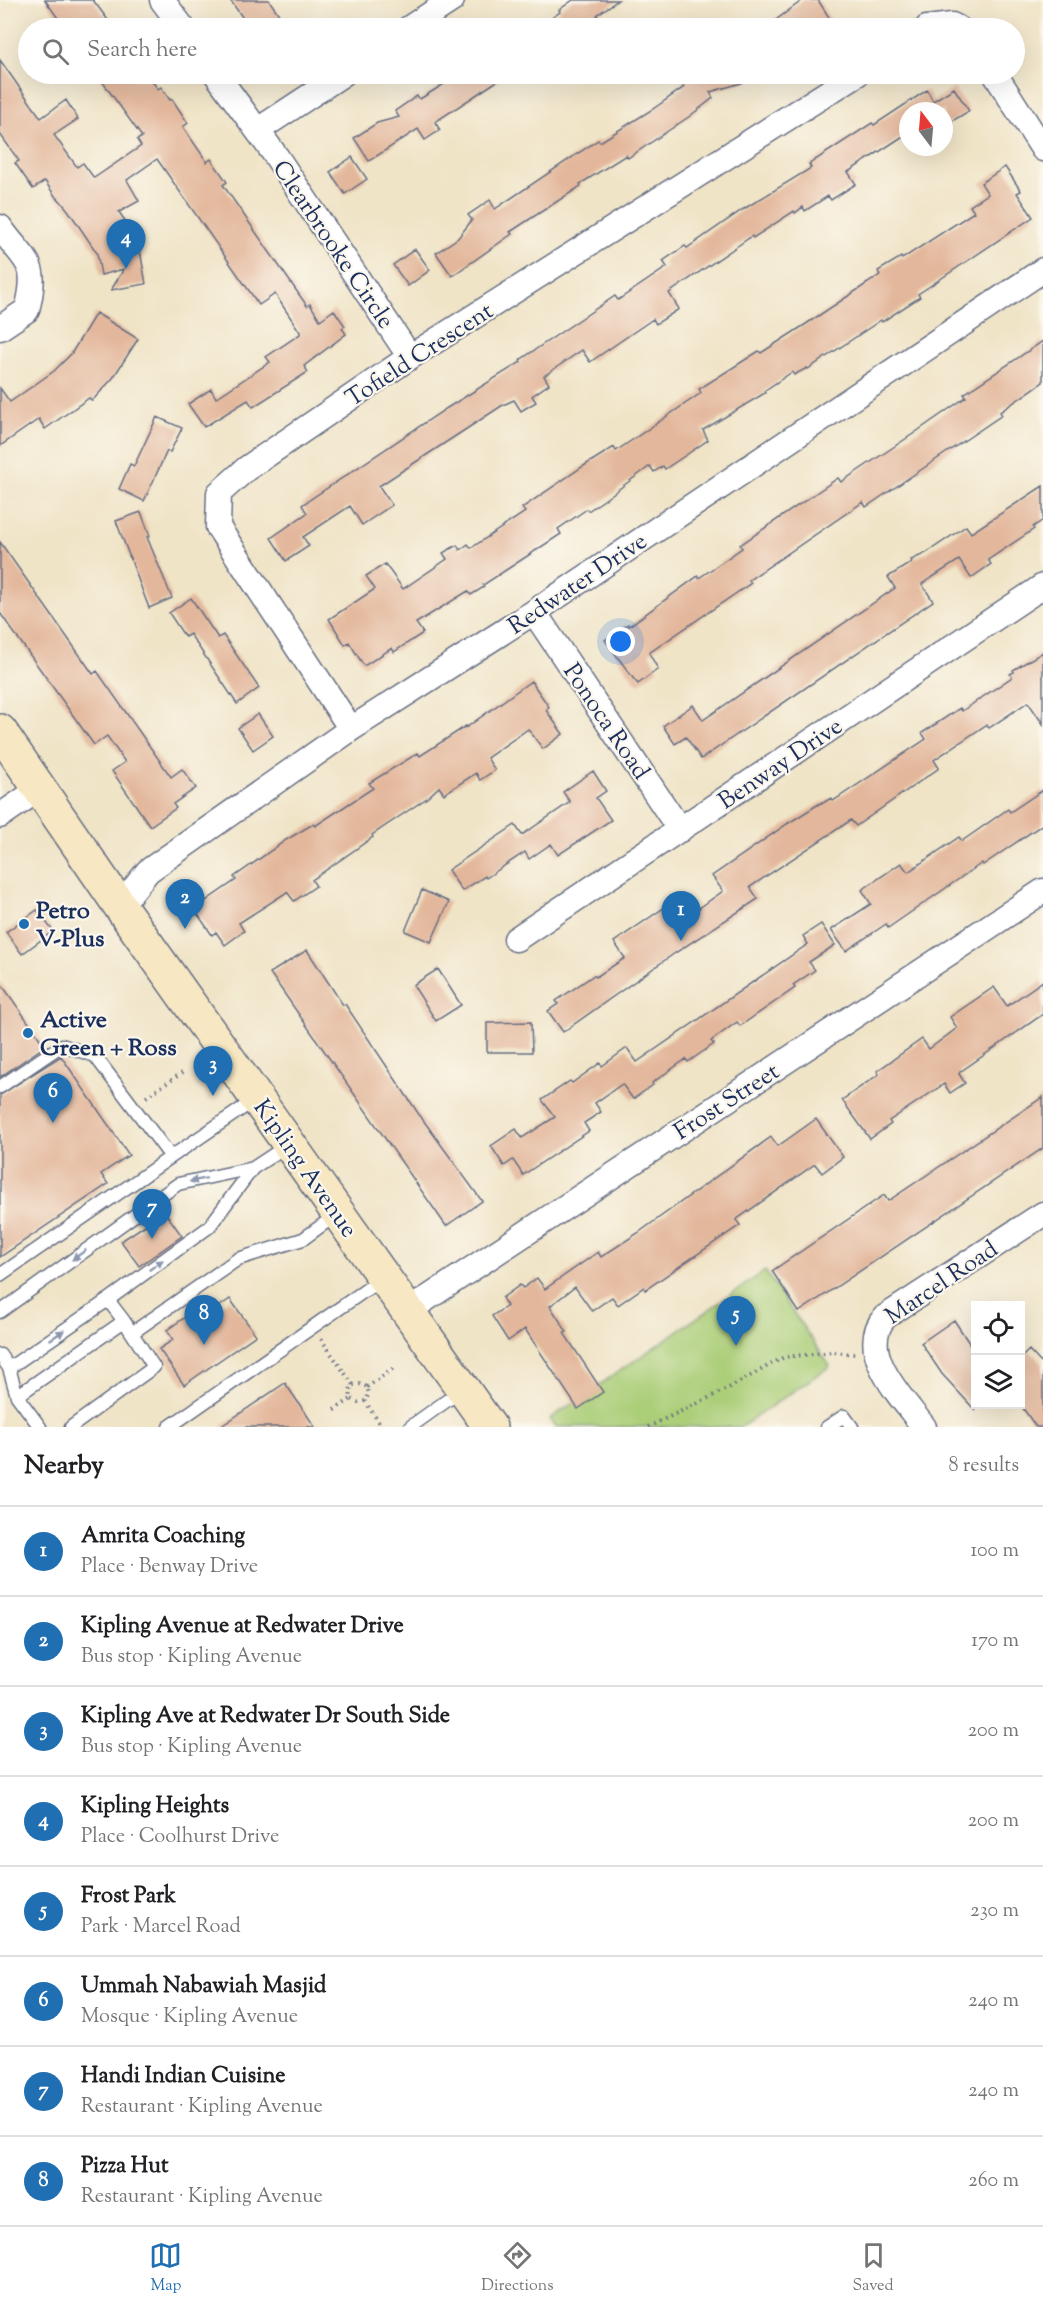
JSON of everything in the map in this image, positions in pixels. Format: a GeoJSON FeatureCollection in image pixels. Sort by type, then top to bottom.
{"type":"FeatureCollection","features":[{"type":"Feature","properties":{"kind":"main road","name":"Kipling Avenue"},"geometry":{"type":"LineString","coordinates":[[0,731],[120,906],[487,1426]]}},
{"type":"Feature","properties":{"kind":"street"},"geometry":{"type":"LineString","coordinates":[[162,0],[176,18]]}},
{"type":"Feature","properties":{"kind":"street"},"geometry":{"type":"LineString","coordinates":[[425,18],[452,0]]}},
{"type":"Feature","properties":{"kind":"street","name":"Clearbrooke Circle"},"geometry":{"type":"LineString","coordinates":[[224,84],[258,130],[410,357]]}},
{"type":"Feature","properties":{"kind":"street"},"geometry":{"type":"LineString","coordinates":[[258,130],[328,84]]}},
{"type":"Feature","properties":{"kind":"street","name":"Tofield Crescent"},"geometry":{"type":"LineString","coordinates":[[351,729],[218,527],[219,494],[246,469],[410,357],[840,84]]}},
{"type":"Feature","properties":{"kind":"street"},"geometry":{"type":"LineString","coordinates":[[1001,84],[1043,149]]}},
{"type":"Feature","properties":{"kind":"street"},"geometry":{"type":"LineString","coordinates":[[0,227],[26,258],[32,273],[33,289],[27,310],[0,328]]}},
{"type":"Feature","properties":{"kind":"street","name":"Redwater Drive"},"geometry":{"type":"LineString","coordinates":[[120,906],[148,871],[351,729],[534,612],[1043,270]]}},
{"type":"Feature","properties":{"kind":"street","name":"Benway Drive"},"geometry":{"type":"LineString","coordinates":[[516,939],[1043,586]]}},
{"type":"Feature","properties":{"kind":"street","name":"Ponoca Road"},"geometry":{"type":"LineString","coordinates":[[534,612],[680,830]]}},
{"type":"Feature","properties":{"kind":"street"},"geometry":{"type":"LineString","coordinates":[[0,816],[39,789]]}},
{"type":"Feature","properties":{"kind":"street","name":"Frost Street"},"geometry":{"type":"LineString","coordinates":[[408,1311],[1043,891]]}},
{"type":"Feature","properties":{"kind":"street","name":"Marcel Road"},"geometry":{"type":"LineString","coordinates":[[924,1427],[879,1365],[874,1336],[878,1326],[885,1317],[1043,1214]]}},
{"type":"Feature","properties":{"kind":"lane"},"geometry":{"type":"LineString","coordinates":[[0,1087],[62,1045],[95,1056],[171,1157]]}},
{"type":"Feature","properties":{"kind":"lane"},"geometry":{"type":"LineString","coordinates":[[0,1275],[257,1098]]}},
{"type":"Feature","properties":{"kind":"lane"},"geometry":{"type":"LineString","coordinates":[[9,1368],[209,1227],[253,1168],[289,1144]]}},
{"type":"Feature","properties":{"kind":"lane"},"geometry":{"type":"LineString","coordinates":[[0,1312],[178,1184],[253,1168]]}},
{"type":"Feature","properties":{"kind":"lane"},"geometry":{"type":"LineString","coordinates":[[132,1333],[238,1259],[303,1239],[338,1213]]}},
{"type":"Feature","properties":{"kind":"lane"},"geometry":{"type":"LineString","coordinates":[[169,1427],[384,1278]]}},
{"type":"Feature","properties":{"kind":"lane"},"geometry":{"type":"LineString","coordinates":[[71,1427],[154,1367],[108,1300]]}},
{"type":"Feature","properties":{"kind":"lane"},"geometry":{"type":"LineString","coordinates":[[17,1396],[124,1321]]}},
{"type":"Feature","properties":{"kind":"lane"},"geometry":{"type":"LineString","coordinates":[[0,1355],[9,1368],[17,1396],[40,1427]]}},
{"type":"Feature","properties":{"kind":"lane"},"geometry":{"type":"LineString","coordinates":[[410,1427],[463,1389]]}},
{"type":"Feature","properties":{"kind":"lane"},"geometry":{"type":"LineString","coordinates":[[827,1427],[844,1416],[852,1427]]}},
{"type":"Feature","properties":{"kind":"path"},"geometry":{"type":"LineString","coordinates":[[132,1106],[185,1071]]}},
{"type":"Feature","properties":{"kind":"path"},"geometry":{"type":"LineString","coordinates":[[312,1326],[353,1385]]}},
{"type":"Feature","properties":{"kind":"path"},"geometry":{"type":"LineString","coordinates":[[648,1427],[727,1389],[784,1357],[833,1352],[877,1355]]}},
{"type":"Feature","properties":{"kind":"path"},"geometry":{"type":"LineString","coordinates":[[367,1387],[394,1368]]}},
{"type":"Feature","properties":{"kind":"path"},"geometry":{"type":"LineString","coordinates":[[351,1399],[358,1402],[364,1401],[369,1395],[367,1387],[361,1384],[353,1385]]}},
{"type":"Feature","properties":{"kind":"path"},"geometry":{"type":"LineString","coordinates":[[351,1399],[350,1390],[353,1385]]}},
{"type":"Feature","properties":{"kind":"path"},"geometry":{"type":"LineString","coordinates":[[334,1410],[351,1399]]}},
{"type":"Feature","properties":{"kind":"path"},"geometry":{"type":"LineString","coordinates":[[364,1401],[382,1427]]}},
{"type":"Feature","properties":{"kind":"green space"},"geometry":{"type":"Polygon","coordinates":[[[765,1271],[830,1366],[741,1427],[556,1427],[550,1419],[765,1271]]]}},
{"type":"Feature","properties":{"kind":"building"},"geometry":{"type":"Polygon","coordinates":[[[45,0],[93,0],[106,18],[58,18],[45,0]]]}},
{"type":"Feature","properties":{"kind":"building"},"geometry":{"type":"Polygon","coordinates":[[[230,0],[269,0],[281,18],[243,18],[230,0]]]}},
{"type":"Feature","properties":{"kind":"building"},"geometry":{"type":"Polygon","coordinates":[[[573,0],[618,0],[597,15],[598,18],[551,18],[560,12],[559,10],[573,0]]]}},
{"type":"Feature","properties":{"kind":"building"},"geometry":{"type":"Polygon","coordinates":[[[803,0],[818,0],[829,18],[779,18],[803,0]]]}},
{"type":"Feature","properties":{"kind":"building"},"geometry":{"type":"Polygon","coordinates":[[[0,60],[41,118],[66,100],[78,119],[54,135],[77,167],[83,163],[94,178],[141,146],[137,140],[142,137],[104,84],[154,84],[158,89],[161,87],[188,123],[183,127],[207,162],[211,159],[227,182],[223,185],[307,306],[310,304],[320,320],[334,310],[345,326],[342,328],[346,334],[304,366],[308,372],[253,407],[248,400],[204,427],[188,404],[211,389],[216,398],[270,362],[266,357],[300,334],[275,294],[259,305],[157,159],[127,180],[139,201],[119,212],[138,239],[146,284],[111,290],[124,269],[101,275],[97,253],[68,210],[45,181],[33,189],[15,163],[19,161],[0,134],[0,60]]]}},
{"type":"Feature","properties":{"kind":"building"},"geometry":{"type":"Polygon","coordinates":[[[444,84],[493,84],[435,122],[440,130],[425,140],[418,129],[369,161],[354,138],[377,123],[399,117],[395,111],[417,96],[420,99],[444,84]]]}},
{"type":"Feature","properties":{"kind":"building"},"geometry":{"type":"Polygon","coordinates":[[[682,84],[738,84],[710,92],[713,98],[690,116],[628,158],[626,155],[580,184],[581,186],[510,232],[512,234],[452,276],[436,253],[458,238],[472,220],[468,215],[490,200],[495,209],[598,140],[600,142],[684,87],[682,84]]]}},
{"type":"Feature","properties":{"kind":"building"},"geometry":{"type":"Polygon","coordinates":[[[954,88],[969,111],[953,121],[953,102],[909,102],[927,90],[933,101],[954,88]]]}},
{"type":"Feature","properties":{"kind":"building"},"geometry":{"type":"Polygon","coordinates":[[[899,108],[899,139],[848,172],[856,184],[831,200],[828,196],[805,211],[803,207],[795,213],[794,211],[753,238],[752,236],[669,293],[679,309],[656,324],[653,319],[590,362],[582,350],[544,376],[549,384],[532,396],[536,402],[521,411],[514,400],[503,405],[379,486],[392,505],[362,525],[350,506],[303,537],[309,546],[286,561],[271,538],[307,513],[302,505],[447,408],[521,362],[520,360],[615,296],[618,300],[667,267],[663,261],[811,168],[809,164],[872,123],[874,125],[899,108]]]}},
{"type":"Feature","properties":{"kind":"building"},"geometry":{"type":"Polygon","coordinates":[[[352,157],[367,179],[345,194],[330,172],[352,157]]]}},
{"type":"Feature","properties":{"kind":"building"},"geometry":{"type":"Polygon","coordinates":[[[1005,167],[1021,191],[1017,193],[1033,217],[918,294],[920,297],[882,322],[881,320],[808,369],[794,375],[792,372],[764,391],[765,393],[703,430],[708,440],[665,469],[663,466],[654,472],[650,466],[588,511],[587,509],[558,529],[561,534],[483,585],[484,587],[471,595],[468,591],[416,623],[423,633],[394,652],[392,648],[364,666],[349,642],[345,645],[329,619],[375,589],[366,576],[385,564],[403,589],[447,559],[443,553],[457,545],[460,550],[468,544],[471,548],[525,512],[522,508],[582,467],[614,447],[616,451],[701,393],[699,389],[759,351],[761,353],[880,275],[878,271],[901,257],[902,259],[974,212],[970,206],[988,194],[981,183],[1005,167]]]}},
{"type":"Feature","properties":{"kind":"building"},"geometry":{"type":"Polygon","coordinates":[[[415,249],[430,270],[408,286],[393,265],[415,249]]]}},
{"type":"Feature","properties":{"kind":"building"},"geometry":{"type":"Polygon","coordinates":[[[96,313],[138,339],[113,378],[92,401],[89,398],[45,429],[39,419],[0,446],[0,388],[10,402],[54,371],[71,354],[96,313]]]}},
{"type":"Feature","properties":{"kind":"building"},"geometry":{"type":"Polygon","coordinates":[[[1043,341],[1043,382],[1000,412],[1002,415],[866,507],[863,502],[749,580],[751,583],[649,653],[658,669],[638,684],[605,640],[628,624],[629,626],[698,576],[699,578],[742,548],[740,545],[838,478],[841,482],[913,434],[966,397],[964,394],[1043,341]]]}},
{"type":"Feature","properties":{"kind":"building"},"geometry":{"type":"Polygon","coordinates":[[[157,417],[182,428],[170,452],[167,451],[144,501],[119,489],[130,464],[134,466],[157,417]]]}},
{"type":"Feature","properties":{"kind":"building"},"geometry":{"type":"Polygon","coordinates":[[[1043,486],[1043,520],[1033,527],[1034,529],[988,560],[991,564],[971,578],[959,560],[922,584],[933,601],[701,759],[686,737],[675,744],[663,726],[693,705],[703,720],[895,588],[888,577],[912,562],[911,560],[926,553],[966,526],[971,533],[1043,486]]]}},
{"type":"Feature","properties":{"kind":"building"},"geometry":{"type":"Polygon","coordinates":[[[141,512],[150,536],[147,537],[172,598],[149,608],[116,521],[141,512]]]}},
{"type":"Feature","properties":{"kind":"building"},"geometry":{"type":"Polygon","coordinates":[[[0,542],[93,674],[97,671],[171,777],[182,769],[196,788],[173,804],[176,808],[150,826],[112,771],[125,762],[107,736],[94,745],[0,613],[0,542]]]}},
{"type":"Feature","properties":{"kind":"building"},"geometry":{"type":"Polygon","coordinates":[[[191,598],[218,638],[223,635],[259,688],[237,704],[190,634],[185,637],[169,613],[191,598]]]}},
{"type":"Feature","properties":{"kind":"building"},"geometry":{"type":"Polygon","coordinates":[[[1043,652],[1043,724],[1028,702],[989,728],[986,725],[934,760],[939,768],[856,826],[851,820],[750,887],[758,899],[675,953],[563,1032],[548,1011],[558,1004],[556,1001],[594,975],[596,977],[625,958],[614,942],[671,903],[682,920],[723,891],[712,876],[787,824],[822,802],[831,798],[833,801],[926,739],[922,733],[960,708],[962,711],[1012,677],[1010,674],[1014,672],[1013,670],[1043,652]]]}},
{"type":"Feature","properties":{"kind":"building"},"geometry":{"type":"Polygon","coordinates":[[[531,681],[549,707],[546,710],[563,734],[543,749],[528,729],[487,758],[495,770],[480,780],[476,773],[444,794],[439,787],[312,880],[316,886],[294,901],[287,892],[239,923],[244,931],[225,945],[216,932],[212,935],[194,909],[236,880],[234,877],[286,840],[313,824],[315,826],[373,788],[369,783],[418,753],[420,756],[467,727],[531,681]]]}},
{"type":"Feature","properties":{"kind":"building"},"geometry":{"type":"Polygon","coordinates":[[[258,714],[273,736],[253,750],[238,728],[258,714]]]}},
{"type":"Feature","properties":{"kind":"building"},"geometry":{"type":"Polygon","coordinates":[[[593,771],[606,791],[596,798],[611,820],[558,855],[551,844],[529,859],[525,852],[462,891],[448,870],[515,825],[522,835],[570,802],[563,792],[593,771]]]}},
{"type":"Feature","properties":{"kind":"building"},"geometry":{"type":"Polygon","coordinates":[[[1043,790],[1043,824],[888,928],[886,924],[846,951],[831,930],[871,904],[862,890],[901,863],[908,872],[959,837],[962,841],[1008,809],[1010,812],[1043,790]]]}},
{"type":"Feature","properties":{"kind":"building"},"geometry":{"type":"Polygon","coordinates":[[[422,890],[449,902],[431,942],[405,931],[422,890]]]}},
{"type":"Feature","properties":{"kind":"building"},"geometry":{"type":"Polygon","coordinates":[[[37,910],[53,931],[22,954],[6,932],[37,910]]]}},
{"type":"Feature","properties":{"kind":"building"},"geometry":{"type":"Polygon","coordinates":[[[821,924],[835,945],[809,962],[815,970],[793,985],[795,988],[740,1026],[737,1022],[711,1041],[714,1044],[688,1062],[686,1059],[633,1099],[622,1084],[595,1103],[601,1112],[584,1123],[589,1131],[523,1175],[513,1160],[504,1166],[491,1146],[516,1129],[522,1138],[555,1117],[542,1100],[570,1081],[572,1083],[600,1063],[602,1066],[627,1048],[637,1062],[808,944],[803,936],[821,924]]]}},
{"type":"Feature","properties":{"kind":"building"},"geometry":{"type":"Polygon","coordinates":[[[307,950],[418,1113],[482,1201],[446,1226],[270,973],[307,950]]]}},
{"type":"Feature","properties":{"kind":"building"},"geometry":{"type":"Polygon","coordinates":[[[438,969],[461,1005],[436,1021],[413,985],[438,969]]]}},
{"type":"Feature","properties":{"kind":"building"},"geometry":{"type":"Polygon","coordinates":[[[1043,981],[1043,1014],[960,1072],[965,1083],[950,1093],[944,1084],[889,1121],[891,1124],[870,1139],[842,1100],[879,1074],[877,1071],[922,1039],[929,1049],[957,1028],[950,1017],[994,987],[1007,1006],[1043,981]]]}},
{"type":"Feature","properties":{"kind":"building"},"geometry":{"type":"Polygon","coordinates":[[[0,982],[45,1046],[0,1077],[0,982]]]}},
{"type":"Feature","properties":{"kind":"building"},"geometry":{"type":"Polygon","coordinates":[[[531,1022],[532,1052],[487,1052],[487,1023],[531,1022]]]}},
{"type":"Feature","properties":{"kind":"building"},"geometry":{"type":"Polygon","coordinates":[[[61,1056],[129,1155],[101,1174],[108,1184],[0,1257],[0,1095],[61,1056]]]}},
{"type":"Feature","properties":{"kind":"building"},"geometry":{"type":"Polygon","coordinates":[[[1043,1097],[1043,1148],[799,1312],[772,1271],[884,1195],[888,1201],[1043,1097]]]}},
{"type":"Feature","properties":{"kind":"building"},"geometry":{"type":"Polygon","coordinates":[[[816,1119],[843,1157],[822,1173],[815,1164],[736,1220],[740,1225],[645,1290],[644,1287],[618,1305],[612,1297],[592,1311],[575,1287],[550,1306],[567,1332],[564,1333],[603,1392],[578,1409],[525,1329],[508,1341],[492,1316],[507,1306],[502,1298],[520,1285],[523,1288],[537,1278],[545,1289],[598,1252],[601,1257],[638,1233],[771,1137],[778,1146],[816,1119]]]}},
{"type":"Feature","properties":{"kind":"building"},"geometry":{"type":"Polygon","coordinates":[[[165,1212],[182,1236],[139,1266],[121,1241],[165,1212]]]}},
{"type":"Feature","properties":{"kind":"building"},"geometry":{"type":"Polygon","coordinates":[[[230,1299],[256,1335],[184,1385],[159,1349],[173,1340],[167,1330],[198,1308],[204,1317],[230,1299]]]}},
{"type":"Feature","properties":{"kind":"building"},"geometry":{"type":"Polygon","coordinates":[[[954,1320],[971,1346],[971,1406],[942,1374],[921,1343],[954,1320]]]}},
{"type":"Feature","properties":{"kind":"building"},"geometry":{"type":"Polygon","coordinates":[[[1029,1350],[1043,1365],[1043,1427],[1036,1427],[1023,1409],[1025,1354],[1029,1350]]]}},
{"type":"Feature","properties":{"kind":"building"},"geometry":{"type":"Polygon","coordinates":[[[285,1383],[315,1427],[220,1427],[285,1383]]]}},
{"type":"Feature","properties":{"kind":"place","name":"Kipling Heights"},"geometry":{"type":"Point","coordinates":[126,269]}},
{"type":"Feature","properties":{"kind":"place","name":"Petro V-Plus"},"geometry":{"type":"Point","coordinates":[24,924]}},
{"type":"Feature","properties":{"kind":"place","name":"Kipling Avenue at Redwater Drive"},"geometry":{"type":"Point","coordinates":[185,929]}},
{"type":"Feature","properties":{"kind":"place","name":"Amrita Coaching"},"geometry":{"type":"Point","coordinates":[681,941]}},
{"type":"Feature","properties":{"kind":"place","name":"Active Green + Ross"},"geometry":{"type":"Point","coordinates":[28,1033]}},
{"type":"Feature","properties":{"kind":"place","name":"Kipling Ave at Redwater Dr South Side"},"geometry":{"type":"Point","coordinates":[213,1096]}},
{"type":"Feature","properties":{"kind":"place","name":"Ummah Nabawiah Masjid"},"geometry":{"type":"Point","coordinates":[53,1123]}},
{"type":"Feature","properties":{"kind":"place","name":"Handi Indian Cuisine"},"geometry":{"type":"Point","coordinates":[152,1239]}},
{"type":"Feature","properties":{"kind":"place","name":"Pizza Hut"},"geometry":{"type":"Point","coordinates":[204,1345]}},
{"type":"Feature","properties":{"kind":"place","name":"Frost Park"},"geometry":{"type":"Point","coordinates":[736,1346]}}]}
